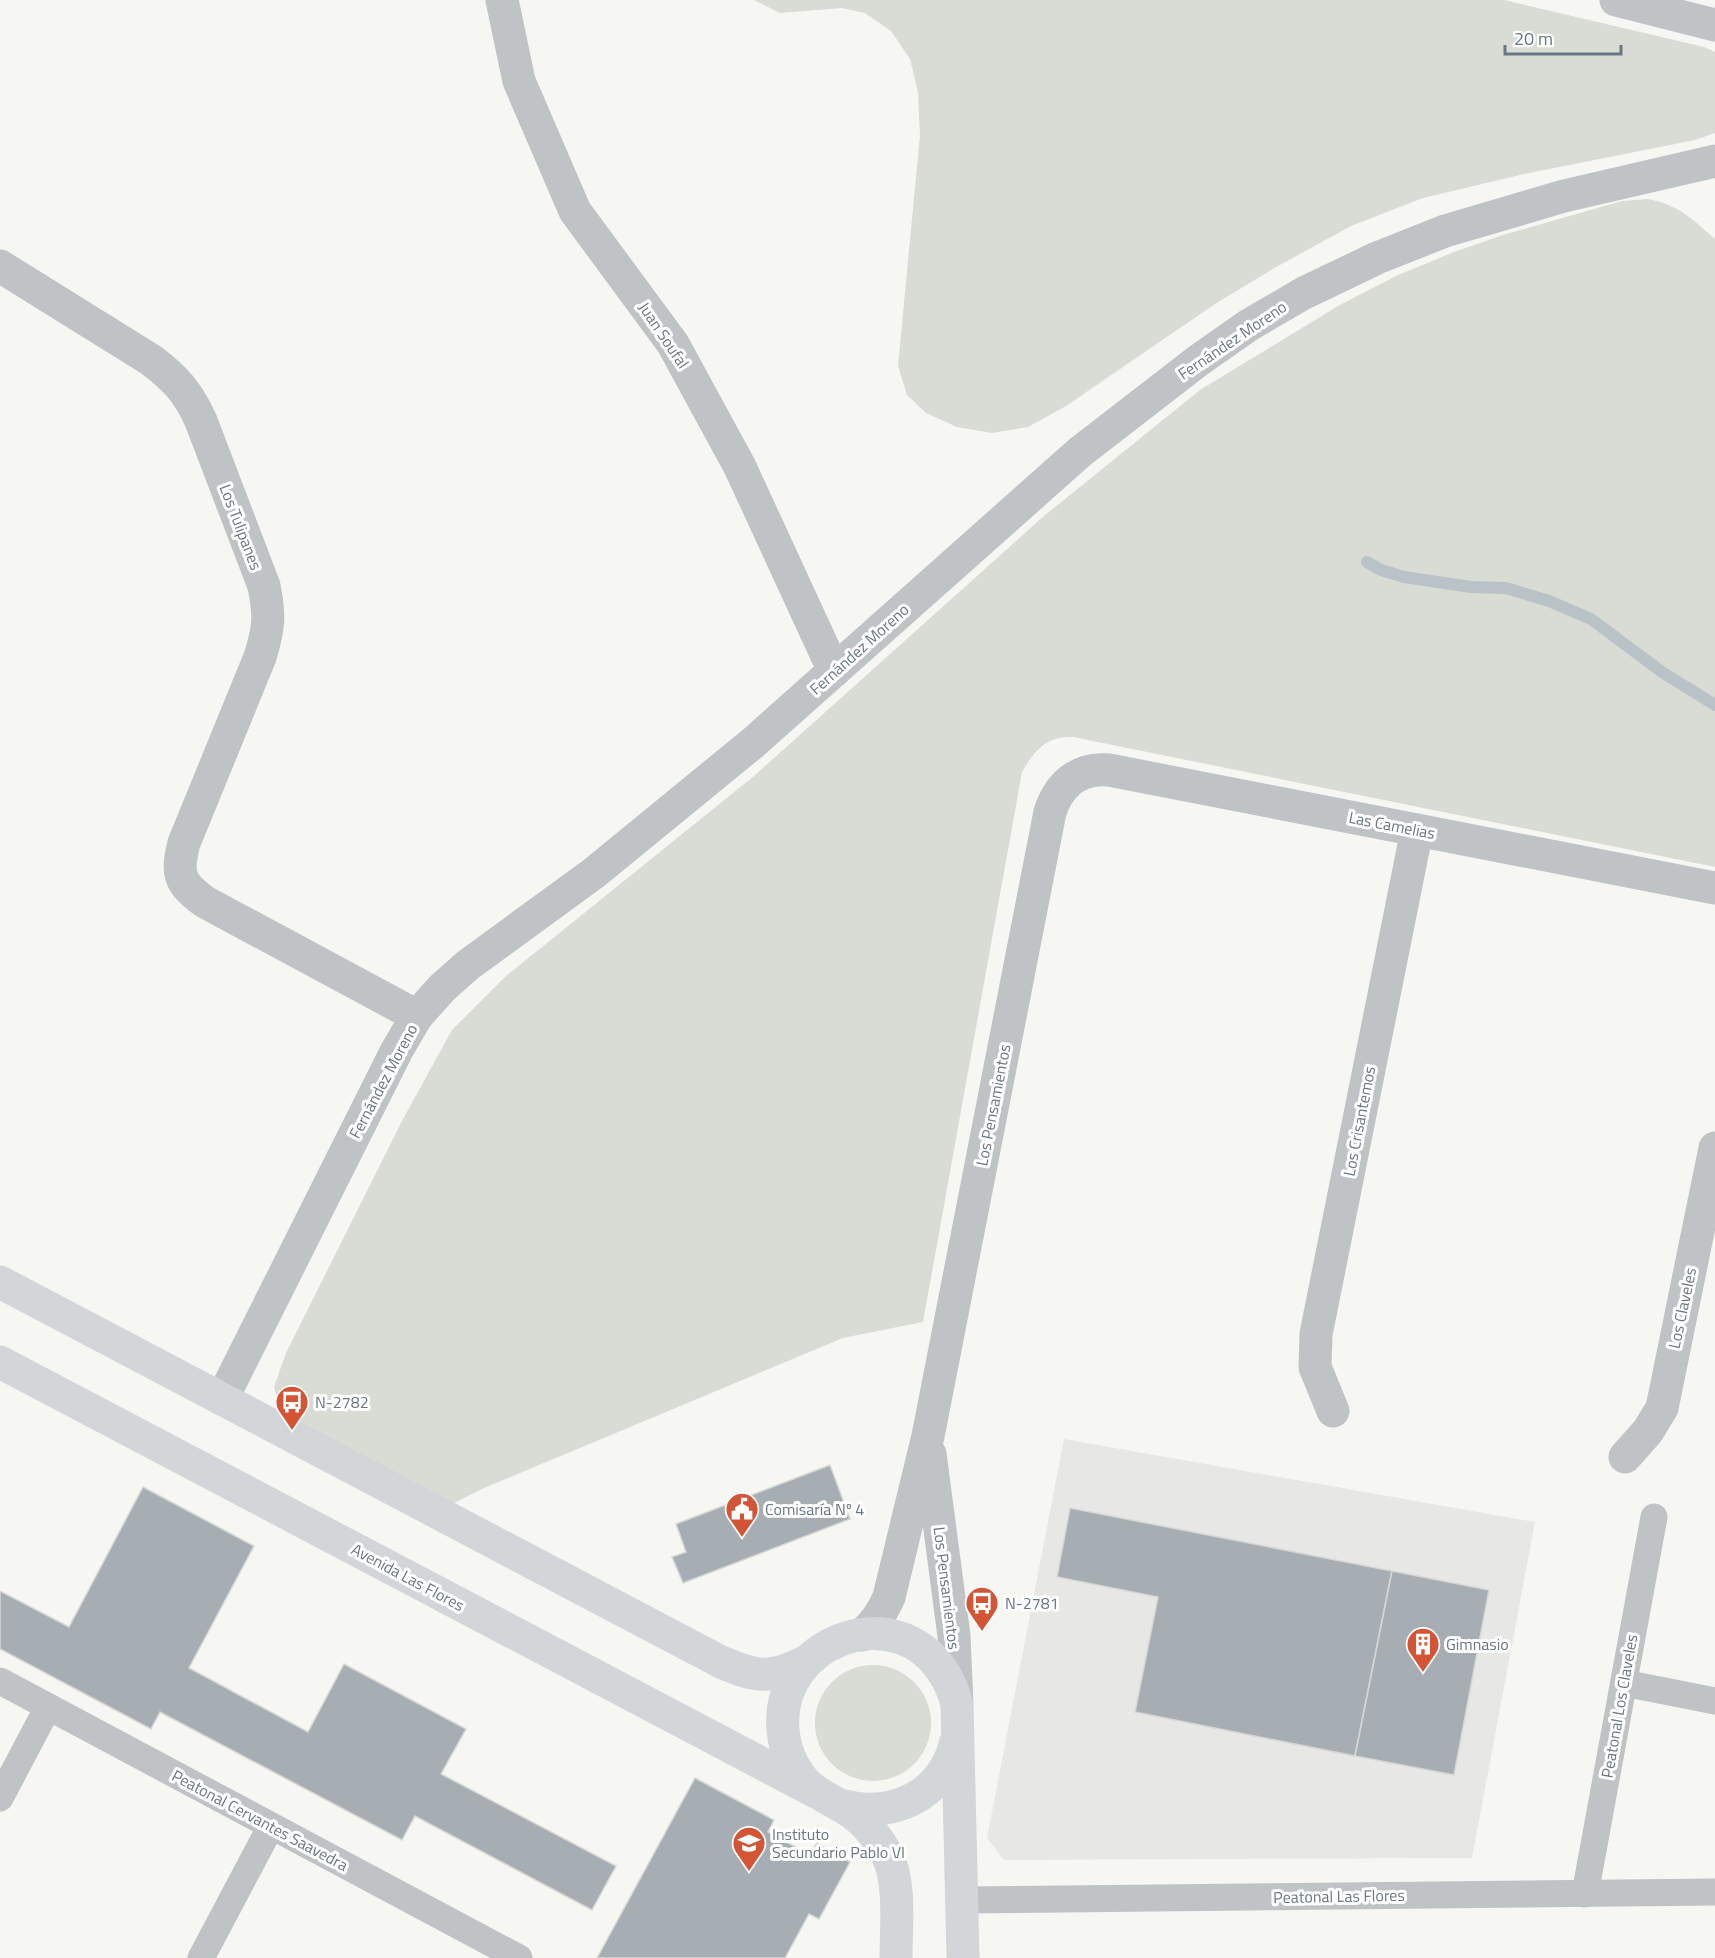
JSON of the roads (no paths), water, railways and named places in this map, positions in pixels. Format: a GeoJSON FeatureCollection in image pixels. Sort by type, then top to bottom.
{"type":"FeatureCollection","features":[{"type":"Feature","properties":{"kind":"main road"},"geometry":{"type":"LineString","coordinates":[[0,1282],[721,1662],[749,1674],[764,1675],[778,1673],[807,1661]]}},
{"type":"Feature","properties":{"kind":"main road","name":"Avenida Las Flores"},"geometry":{"type":"LineString","coordinates":[[0,1362],[828,1798]]}},
{"type":"Feature","properties":{"kind":"main road","name":"Los Pensamientos"},"geometry":{"type":"LineString","coordinates":[[896,1958],[895,1885],[888,1856],[858,1817],[807,1783],[795,1769],[787,1752],[783,1731],[783,1713],[787,1695],[794,1679],[807,1661],[830,1644],[862,1635],[881,1634],[915,1645],[931,1657],[951,1686],[958,1718],[963,1958]]}},
{"type":"Feature","properties":{"kind":"main road","name":"Los Pensamientos"},"geometry":{"type":"LineString","coordinates":[[828,1798],[868,1810],[883,1810],[912,1800],[925,1791],[947,1766],[954,1750],[958,1718]]}},
{"type":"Feature","properties":{"kind":"street","name":"Juan Soufal"},"geometry":{"type":"LineString","coordinates":[[502,0],[519,81],[575,211],[673,344],[740,467],[834,671]]}},
{"type":"Feature","properties":{"kind":"street"},"geometry":{"type":"LineString","coordinates":[[1616,0],[1715,25]]}},
{"type":"Feature","properties":{"kind":"street","name":"Fernández Moreno"},"geometry":{"type":"LineString","coordinates":[[222,1399],[381,1080],[417,1016],[442,988],[468,965],[594,873],[754,741],[1080,452],[1199,360],[1249,325],[1304,293],[1377,258],[1475,222],[1576,193],[1715,160]]}},
{"type":"Feature","properties":{"kind":"street","name":"Los Tulipanes"},"geometry":{"type":"LineString","coordinates":[[0,267],[151,360],[173,376],[184,389],[201,421],[264,586],[269,609],[265,640],[184,843],[179,861],[180,877],[190,891],[205,902],[417,1016]]}},
{"type":"Feature","properties":{"kind":"street","name":"Las Camelias"},"geometry":{"type":"LineString","coordinates":[[1070,780],[1090,770],[1109,770],[1715,888]]}},
{"type":"Feature","properties":{"kind":"street","name":"Los Pensamientos"},"geometry":{"type":"LineString","coordinates":[[862,1635],[875,1623],[889,1597],[928,1436],[1050,812],[1057,794],[1070,780]]}},
{"type":"Feature","properties":{"kind":"street","name":"Los Crisantemos"},"geometry":{"type":"LineString","coordinates":[[1333,1410],[1316,1367],[1316,1334],[1417,830]]}},
{"type":"Feature","properties":{"kind":"street","name":"Los Claveles"},"geometry":{"type":"LineString","coordinates":[[1625,1457],[1648,1431],[1662,1408],[1715,1148]]}},
{"type":"Feature","properties":{"kind":"street","name":"Los Pensamientos"},"geometry":{"type":"LineString","coordinates":[[928,1436],[953,1629],[958,1718]]}},
{"type":"Feature","properties":{"kind":"street","name":"Peatonal Los Claveles"},"geometry":{"type":"LineString","coordinates":[[1585,1894],[1654,1517]]}},
{"type":"Feature","properties":{"kind":"street","name":"Peatonal Cervantes Saavedra"},"geometry":{"type":"LineString","coordinates":[[0,1681],[519,1958]]}},
{"type":"Feature","properties":{"kind":"street"},"geometry":{"type":"LineString","coordinates":[[1624,1683],[1715,1701]]}},
{"type":"Feature","properties":{"kind":"street"},"geometry":{"type":"LineString","coordinates":[[0,1798],[48,1707]]}},
{"type":"Feature","properties":{"kind":"street"},"geometry":{"type":"LineString","coordinates":[[201,1958],[271,1826]]}},
{"type":"Feature","properties":{"kind":"street","name":"Peatonal Las Flores"},"geometry":{"type":"LineString","coordinates":[[962,1900],[1715,1892]]}},
{"type":"Feature","properties":{"kind":"waterway"},"geometry":{"type":"LineString","coordinates":[[1367,562],[1381,570],[1404,577],[1471,587],[1506,588],[1549,601],[1591,619],[1662,672],[1715,705]]}},
{"type":"Feature","properties":{"kind":"place","name":"N-2782"},"geometry":{"type":"Point","coordinates":[292,1431]}},
{"type":"Feature","properties":{"kind":"place","name":"Comisaría Nº 4"},"geometry":{"type":"Point","coordinates":[742,1538]}},
{"type":"Feature","properties":{"kind":"place","name":"N-2781"},"geometry":{"type":"Point","coordinates":[982,1632]}},
{"type":"Feature","properties":{"kind":"place","name":"Gimnasio"},"geometry":{"type":"Point","coordinates":[1423,1673]}},
{"type":"Feature","properties":{"kind":"place","name":"Instituto Secundario Pablo VI"},"geometry":{"type":"Point","coordinates":[749,1872]}}]}
